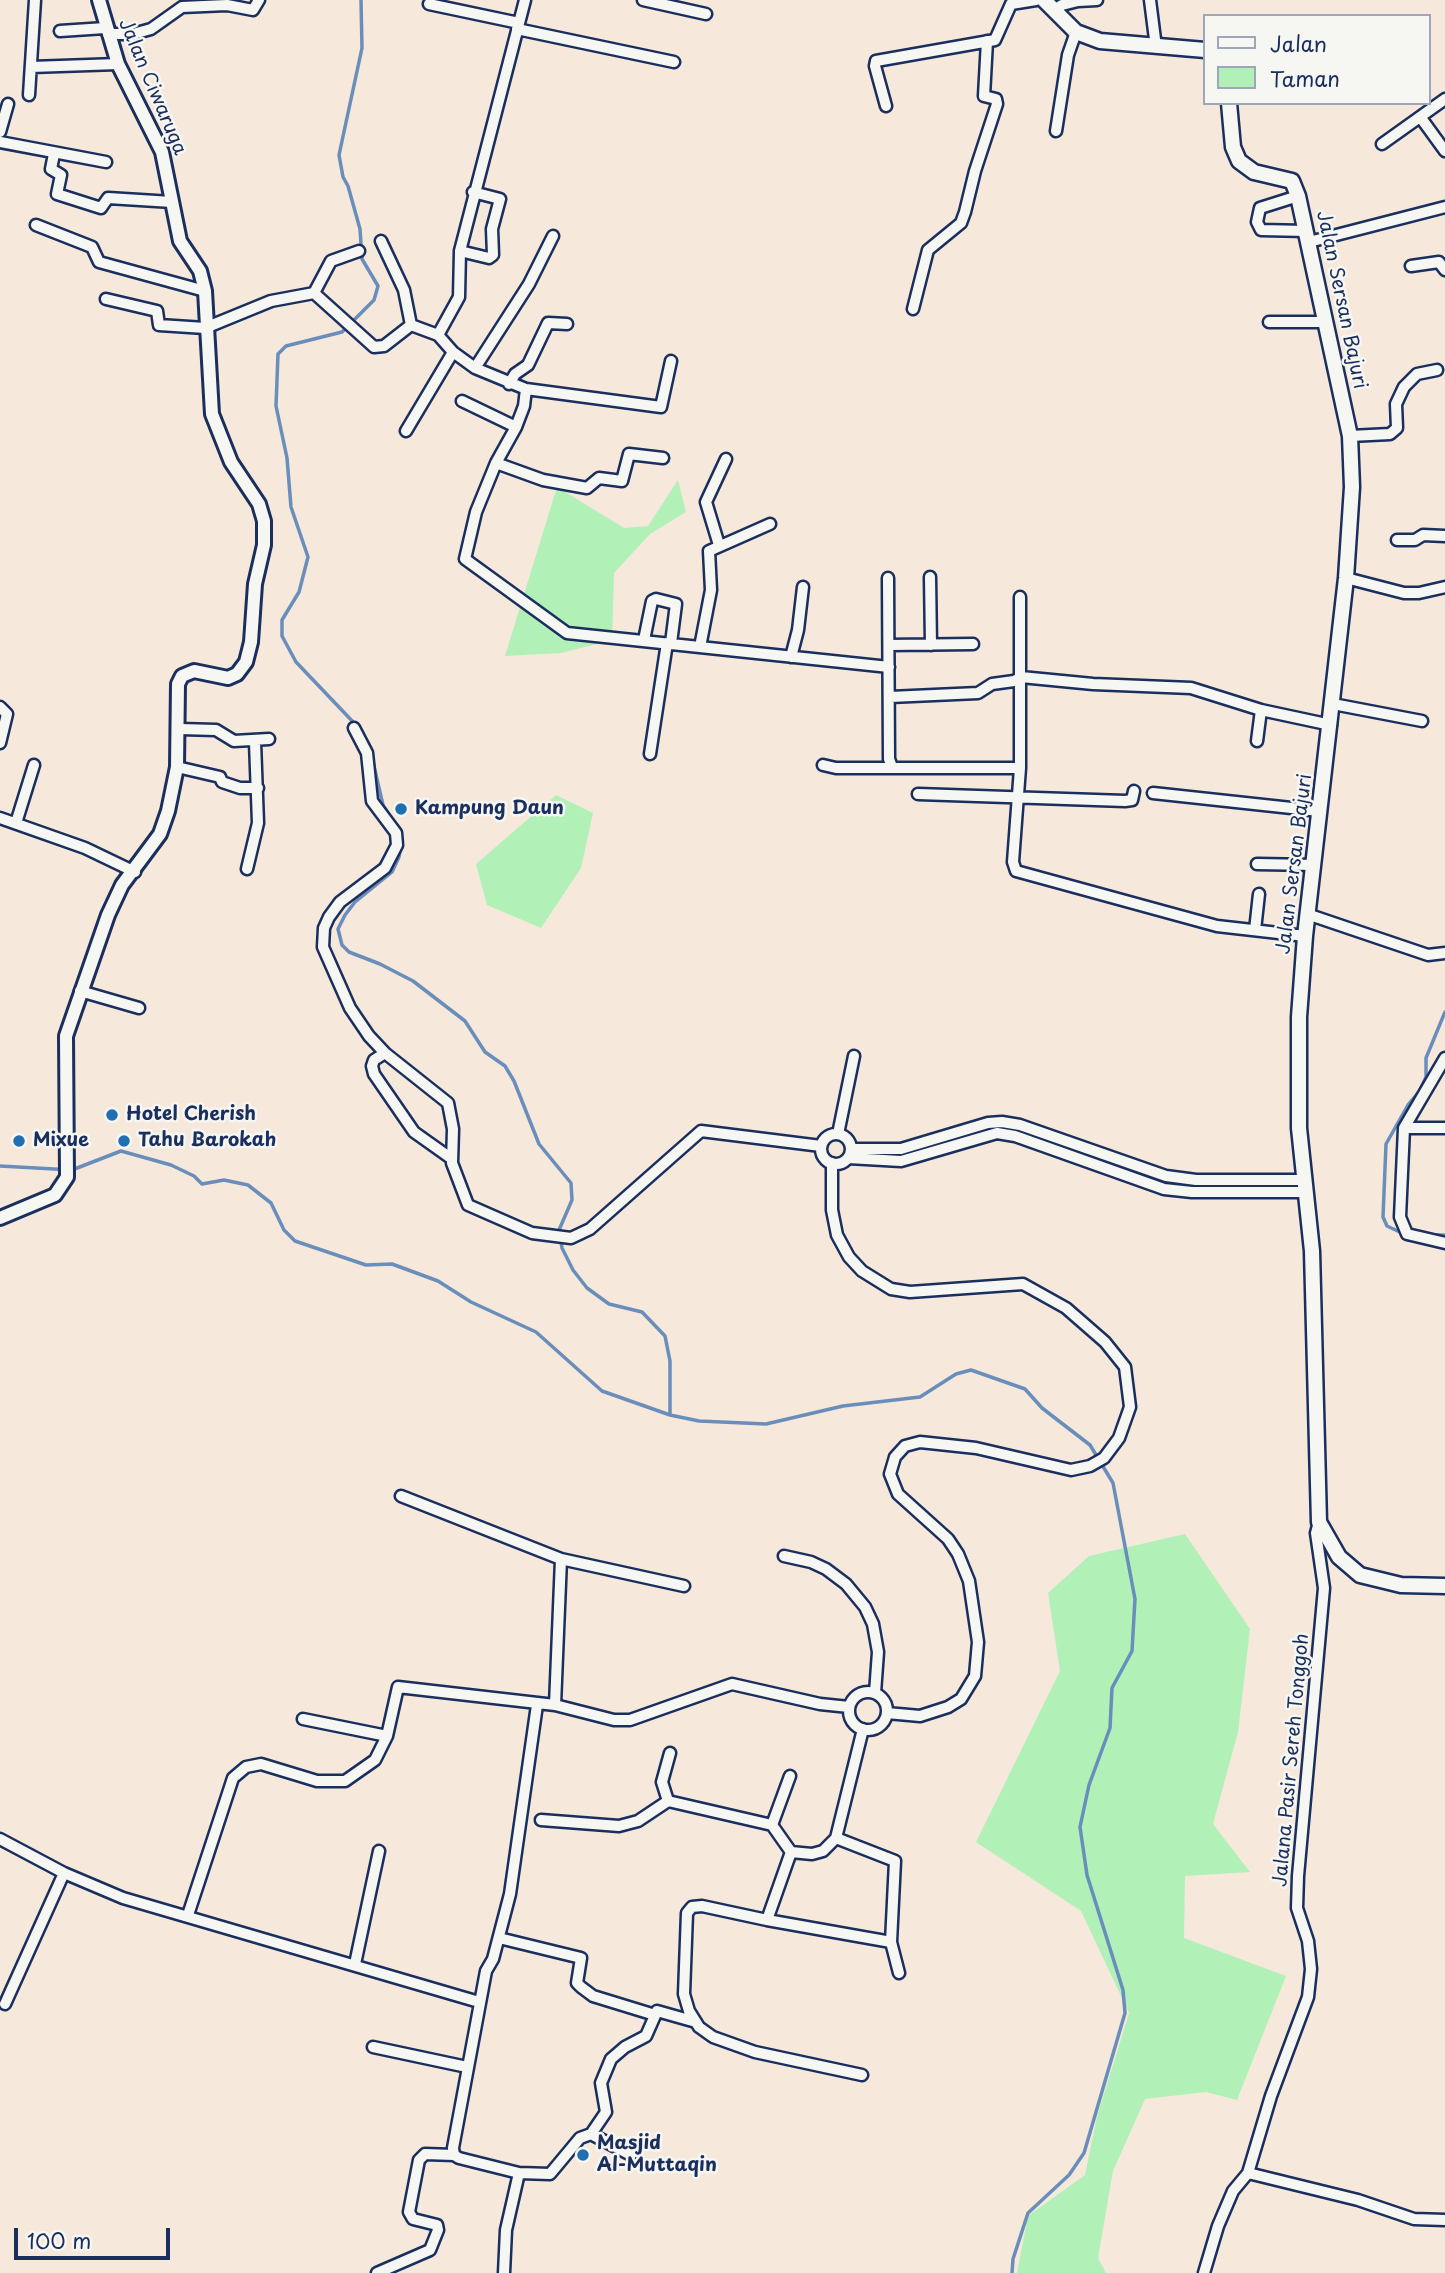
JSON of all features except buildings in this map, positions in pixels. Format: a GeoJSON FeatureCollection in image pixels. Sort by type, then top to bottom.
{"type":"FeatureCollection","features":[{"type":"Feature","properties":{"kind":"main road"},"geometry":{"type":"LineString","coordinates":[[1048,6],[1076,32],[1100,41],[1204,50]]}},
{"type":"Feature","properties":{"kind":"main road","name":"Jalan Sersan Bajuri"},"geometry":{"type":"LineString","coordinates":[[1228,105],[1233,147],[1239,161],[1254,172],[1292,181],[1298,196],[1350,436],[1352,487],[1346,578],[1307,914],[1298,1056],[1299,1128],[1312,1251],[1319,1522],[1339,1557],[1360,1575],[1401,1585],[1445,1586]]}},
{"type":"Feature","properties":{"kind":"street"},"geometry":{"type":"LineString","coordinates":[[29,94],[35,0]]}},
{"type":"Feature","properties":{"kind":"street","name":"Jalan Ciwaruga"},"geometry":{"type":"LineString","coordinates":[[0,1218],[55,1195],[67,1170],[66,1035],[108,915],[122,885],[135,872],[160,834],[177,767],[180,729],[178,684],[182,676],[194,671],[228,678],[237,674],[246,663],[251,642],[254,584],[264,545],[264,521],[259,504],[231,461],[212,414],[205,328],[205,291],[200,271],[180,241],[162,152],[118,64],[99,0]]}},
{"type":"Feature","properties":{"kind":"street"},"geometry":{"type":"LineString","coordinates":[[60,31],[133,34],[151,29],[182,8],[226,5],[253,10],[259,0]]}},
{"type":"Feature","properties":{"kind":"street"},"geometry":{"type":"LineString","coordinates":[[438,335],[459,296],[460,251],[525,0]]}},
{"type":"Feature","properties":{"kind":"street"},"geometry":{"type":"LineString","coordinates":[[643,0],[706,14]]}},
{"type":"Feature","properties":{"kind":"street"},"geometry":{"type":"LineString","coordinates":[[886,106],[874,66],[876,61],[999,37],[1011,4],[1036,0]]}},
{"type":"Feature","properties":{"kind":"street"},"geometry":{"type":"LineString","coordinates":[[1048,6],[1097,0]]}},
{"type":"Feature","properties":{"kind":"street"},"geometry":{"type":"LineString","coordinates":[[1150,0],[1156,47]]}},
{"type":"Feature","properties":{"kind":"street"},"geometry":{"type":"LineString","coordinates":[[429,4],[674,62]]}},
{"type":"Feature","properties":{"kind":"street"},"geometry":{"type":"LineString","coordinates":[[1056,131],[1068,55],[1076,32]]}},
{"type":"Feature","properties":{"kind":"street"},"geometry":{"type":"LineString","coordinates":[[913,309],[928,250],[961,223],[988,137],[997,104],[996,99],[984,96],[987,41]]}},
{"type":"Feature","properties":{"kind":"street"},"geometry":{"type":"LineString","coordinates":[[31,67],[118,64]]}},
{"type":"Feature","properties":{"kind":"street"},"geometry":{"type":"LineString","coordinates":[[1382,144],[1445,99]]}},
{"type":"Feature","properties":{"kind":"street"},"geometry":{"type":"LineString","coordinates":[[0,132],[8,104]]}},
{"type":"Feature","properties":{"kind":"street"},"geometry":{"type":"LineString","coordinates":[[1421,118],[1445,151]]}},
{"type":"Feature","properties":{"kind":"street"},"geometry":{"type":"LineString","coordinates":[[0,142],[106,162]]}},
{"type":"Feature","properties":{"kind":"street"},"geometry":{"type":"LineString","coordinates":[[54,154],[51,169],[61,174],[57,194],[101,208],[108,198],[172,202]]}},
{"type":"Feature","properties":{"kind":"street"},"geometry":{"type":"LineString","coordinates":[[460,251],[489,258],[493,255],[492,229],[500,199],[474,192]]}},
{"type":"Feature","properties":{"kind":"street"},"geometry":{"type":"LineString","coordinates":[[1298,196],[1260,208],[1257,222],[1261,230],[1308,237],[1445,207]]}},
{"type":"Feature","properties":{"kind":"street"},"geometry":{"type":"LineString","coordinates":[[36,225],[92,247],[99,262],[205,291]]}},
{"type":"Feature","properties":{"kind":"street"},"geometry":{"type":"LineString","coordinates":[[475,368],[529,284],[553,236]]}},
{"type":"Feature","properties":{"kind":"street"},"geometry":{"type":"LineString","coordinates":[[381,241],[404,290],[411,325]]}},
{"type":"Feature","properties":{"kind":"street"},"geometry":{"type":"LineString","coordinates":[[314,293],[331,261],[359,251]]}},
{"type":"Feature","properties":{"kind":"street"},"geometry":{"type":"LineString","coordinates":[[1411,266],[1439,262],[1445,270]]}},
{"type":"Feature","properties":{"kind":"street"},"geometry":{"type":"LineString","coordinates":[[314,293],[374,347],[384,346],[411,325]]}},
{"type":"Feature","properties":{"kind":"street"},"geometry":{"type":"LineString","coordinates":[[106,299],[157,311],[159,325],[205,328],[271,301],[314,293]]}},
{"type":"Feature","properties":{"kind":"street"},"geometry":{"type":"LineString","coordinates":[[1269,322],[1324,322]]}},
{"type":"Feature","properties":{"kind":"street"},"geometry":{"type":"LineString","coordinates":[[509,384],[515,374],[528,365],[548,323],[567,324]]}},
{"type":"Feature","properties":{"kind":"street"},"geometry":{"type":"LineString","coordinates":[[411,325],[438,335],[453,352],[475,368],[526,389],[661,407],[671,361]]}},
{"type":"Feature","properties":{"kind":"street"},"geometry":{"type":"LineString","coordinates":[[406,431],[453,352]]}},
{"type":"Feature","properties":{"kind":"street"},"geometry":{"type":"LineString","coordinates":[[1350,436],[1390,434],[1397,428],[1396,404],[1404,387],[1417,374],[1437,370]]}},
{"type":"Feature","properties":{"kind":"street"},"geometry":{"type":"LineString","coordinates":[[526,389],[524,406],[516,427],[496,463],[476,512],[464,559],[567,633],[889,667]]}},
{"type":"Feature","properties":{"kind":"street"},"geometry":{"type":"LineString","coordinates":[[462,401],[516,427]]}},
{"type":"Feature","properties":{"kind":"street"},"geometry":{"type":"LineString","coordinates":[[496,463],[543,480],[587,488],[599,478],[621,483],[629,454],[663,458]]}},
{"type":"Feature","properties":{"kind":"street"},"geometry":{"type":"LineString","coordinates":[[719,545],[706,502],[726,459]]}},
{"type":"Feature","properties":{"kind":"street"},"geometry":{"type":"LineString","coordinates":[[700,647],[712,590],[709,552],[719,545],[770,524]]}},
{"type":"Feature","properties":{"kind":"street"},"geometry":{"type":"LineString","coordinates":[[1397,540],[1415,540],[1423,535],[1445,536]]}},
{"type":"Feature","properties":{"kind":"street"},"geometry":{"type":"LineString","coordinates":[[930,577],[931,645]]}},
{"type":"Feature","properties":{"kind":"street"},"geometry":{"type":"LineString","coordinates":[[888,578],[889,759],[892,767]]}},
{"type":"Feature","properties":{"kind":"street"},"geometry":{"type":"LineString","coordinates":[[1346,578],[1404,593],[1419,593],[1445,587]]}},
{"type":"Feature","properties":{"kind":"street"},"geometry":{"type":"LineString","coordinates":[[791,657],[798,630],[803,587]]}},
{"type":"Feature","properties":{"kind":"street"},"geometry":{"type":"LineString","coordinates":[[1020,597],[1020,768],[1013,862],[1019,873],[1155,912],[1217,926],[1305,936]]}},
{"type":"Feature","properties":{"kind":"street"},"geometry":{"type":"LineString","coordinates":[[644,640],[652,601],[656,599],[676,604],[650,754]]}},
{"type":"Feature","properties":{"kind":"street"},"geometry":{"type":"LineString","coordinates":[[889,645],[973,644]]}},
{"type":"Feature","properties":{"kind":"street"},"geometry":{"type":"LineString","coordinates":[[890,696],[978,693],[992,684],[1021,677],[1191,688],[1261,710],[1331,725]]}},
{"type":"Feature","properties":{"kind":"street"},"geometry":{"type":"LineString","coordinates":[[1333,704],[1422,721]]}},
{"type":"Feature","properties":{"kind":"street"},"geometry":{"type":"LineString","coordinates":[[0,706],[6,714],[0,743]]}},
{"type":"Feature","properties":{"kind":"street"},"geometry":{"type":"LineString","coordinates":[[1257,741],[1261,710]]}},
{"type":"Feature","properties":{"kind":"street"},"geometry":{"type":"LineString","coordinates":[[354,728],[367,752],[372,801],[396,833],[397,845],[385,868],[340,902],[324,928],[323,947],[350,1008],[385,1053],[448,1102],[453,1129],[454,1176],[468,1205],[532,1233],[563,1238],[590,1229],[701,1130],[821,1146]]}},
{"type":"Feature","properties":{"kind":"street"},"geometry":{"type":"LineString","coordinates":[[180,729],[211,729],[234,741],[255,742],[269,739]]}},
{"type":"Feature","properties":{"kind":"street"},"geometry":{"type":"LineString","coordinates":[[247,869],[258,823],[255,742]]}},
{"type":"Feature","properties":{"kind":"street"},"geometry":{"type":"LineString","coordinates":[[16,823],[34,765]]}},
{"type":"Feature","properties":{"kind":"street"},"geometry":{"type":"LineString","coordinates":[[823,765],[836,768],[1020,768]]}},
{"type":"Feature","properties":{"kind":"street"},"geometry":{"type":"LineString","coordinates":[[177,767],[211,774],[240,788],[258,788]]}},
{"type":"Feature","properties":{"kind":"street"},"geometry":{"type":"LineString","coordinates":[[918,794],[1019,795],[1125,801],[1132,800],[1134,791]]}},
{"type":"Feature","properties":{"kind":"street"},"geometry":{"type":"LineString","coordinates":[[1153,793],[1319,811]]}},
{"type":"Feature","properties":{"kind":"street"},"geometry":{"type":"LineString","coordinates":[[0,818],[85,848],[135,872]]}},
{"type":"Feature","properties":{"kind":"street"},"geometry":{"type":"LineString","coordinates":[[1256,864],[1313,865]]}},
{"type":"Feature","properties":{"kind":"street"},"geometry":{"type":"LineString","coordinates":[[1255,930],[1259,894]]}},
{"type":"Feature","properties":{"kind":"street"},"geometry":{"type":"LineString","coordinates":[[1307,914],[1427,955],[1445,953]]}},
{"type":"Feature","properties":{"kind":"street"},"geometry":{"type":"LineString","coordinates":[[80,991],[139,1007]]}},
{"type":"Feature","properties":{"kind":"street"},"geometry":{"type":"LineString","coordinates":[[385,1053],[374,1060],[374,1074],[414,1132],[452,1159]]}},
{"type":"Feature","properties":{"kind":"street"},"geometry":{"type":"LineString","coordinates":[[838,1134],[855,1056]]}},
{"type":"Feature","properties":{"kind":"street"},"geometry":{"type":"LineString","coordinates":[[1445,1058],[1404,1128],[1400,1217],[1407,1234],[1445,1242]]}},
{"type":"Feature","properties":{"kind":"street"},"geometry":{"type":"LineString","coordinates":[[849,1154],[848,1140],[838,1134],[827,1137],[821,1146],[823,1156],[832,1163],[840,1163],[849,1154],[901,1149],[996,1122],[1020,1125],[1166,1176],[1305,1186]]}},
{"type":"Feature","properties":{"kind":"street"},"geometry":{"type":"LineString","coordinates":[[1404,1128],[1445,1128]]}},
{"type":"Feature","properties":{"kind":"street"},"geometry":{"type":"LineString","coordinates":[[849,1154],[901,1161],[997,1133],[1015,1136],[1164,1189],[1192,1192],[1305,1186]]}},
{"type":"Feature","properties":{"kind":"street"},"geometry":{"type":"LineString","coordinates":[[1057,1152],[1062,1140]]}},
{"type":"Feature","properties":{"kind":"street"},"geometry":{"type":"LineString","coordinates":[[832,1163],[831,1210],[837,1235],[849,1257],[862,1270],[891,1289],[910,1292],[1023,1284],[1066,1308],[1105,1342],[1125,1367],[1130,1407],[1119,1438],[1104,1458],[1090,1466],[1070,1469],[976,1448],[920,1442],[905,1446],[895,1457],[890,1474],[898,1494],[948,1539],[958,1554],[969,1581],[978,1642],[975,1676],[961,1699],[948,1707],[920,1716],[887,1713]]}},
{"type":"Feature","properties":{"kind":"street"},"geometry":{"type":"LineString","coordinates":[[401,1496],[561,1559],[684,1586]]}},
{"type":"Feature","properties":{"kind":"street","name":"Jalana Pasir Sereh Tonggoh"},"geometry":{"type":"LineString","coordinates":[[1204,2273],[1218,2226],[1233,2191],[1248,2173],[1271,2096],[1308,1997],[1311,1969],[1308,1941],[1297,1908],[1297,1887],[1324,1588],[1317,1534],[1319,1522]]}},
{"type":"Feature","properties":{"kind":"street"},"geometry":{"type":"LineString","coordinates":[[784,1556],[811,1562],[826,1569],[843,1581],[865,1607],[873,1624],[878,1652],[875,1693]]}},
{"type":"Feature","properties":{"kind":"street"},"geometry":{"type":"LineString","coordinates":[[555,1705],[561,1559]]}},
{"type":"Feature","properties":{"kind":"street"},"geometry":{"type":"LineString","coordinates":[[188,1915],[233,1778],[246,1767],[261,1765],[317,1781],[345,1781],[374,1760],[387,1736],[397,1687],[555,1705],[614,1720],[630,1720],[732,1684],[820,1704],[849,1707]]}},
{"type":"Feature","properties":{"kind":"street"},"geometry":{"type":"LineString","coordinates":[[875,1693],[884,1701],[887,1713],[882,1725],[863,1729],[852,1721],[849,1707],[859,1694],[875,1693]]}},
{"type":"Feature","properties":{"kind":"street"},"geometry":{"type":"LineString","coordinates":[[454,2155],[456,2123],[479,2002],[499,1938],[520,1836],[537,1704]]}},
{"type":"Feature","properties":{"kind":"street"},"geometry":{"type":"LineString","coordinates":[[303,1719],[387,1736]]}},
{"type":"Feature","properties":{"kind":"street"},"geometry":{"type":"LineString","coordinates":[[541,1820],[619,1826],[638,1821],[668,1801],[772,1825],[791,1852],[812,1854],[823,1851],[836,1838],[863,1729]]}},
{"type":"Feature","properties":{"kind":"street"},"geometry":{"type":"LineString","coordinates":[[668,1801],[662,1782],[670,1753]]}},
{"type":"Feature","properties":{"kind":"street"},"geometry":{"type":"LineString","coordinates":[[772,1825],[790,1776]]}},
{"type":"Feature","properties":{"kind":"street"},"geometry":{"type":"LineString","coordinates":[[836,1838],[895,1861],[891,1942],[899,1973]]}},
{"type":"Feature","properties":{"kind":"street"},"geometry":{"type":"LineString","coordinates":[[0,1839],[64,1873],[123,1898],[479,2002]]}},
{"type":"Feature","properties":{"kind":"street"},"geometry":{"type":"LineString","coordinates":[[355,1964],[379,1851]]}},
{"type":"Feature","properties":{"kind":"street"},"geometry":{"type":"LineString","coordinates":[[767,1920],[791,1852]]}},
{"type":"Feature","properties":{"kind":"street"},"geometry":{"type":"LineString","coordinates":[[5,2004],[64,1873]]}},
{"type":"Feature","properties":{"kind":"street"},"geometry":{"type":"LineString","coordinates":[[696,2022],[684,1994],[687,1913],[692,1907],[702,1906],[891,1942]]}},
{"type":"Feature","properties":{"kind":"street"},"geometry":{"type":"LineString","coordinates":[[499,1938],[581,1958],[577,1983],[581,1987],[593,1996],[655,2015]]}},
{"type":"Feature","properties":{"kind":"street"},"geometry":{"type":"LineString","coordinates":[[377,2273],[430,2250],[438,2230],[435,2224],[412,2218],[410,2212],[414,2178],[422,2154],[454,2155],[519,2174],[550,2174],[580,2138],[591,2134],[606,2112],[601,2083],[611,2059],[625,2047],[646,2036],[655,2015],[660,2011],[696,2022],[713,2037],[755,2052],[862,2075]]}},
{"type":"Feature","properties":{"kind":"street"},"geometry":{"type":"LineString","coordinates":[[373,2047],[467,2067]]}},
{"type":"Feature","properties":{"kind":"street"},"geometry":{"type":"LineString","coordinates":[[591,2134],[631,2155]]}},
{"type":"Feature","properties":{"kind":"street"},"geometry":{"type":"LineString","coordinates":[[1248,2173],[1358,2200],[1414,2219],[1445,2220]]}},
{"type":"Feature","properties":{"kind":"street"},"geometry":{"type":"LineString","coordinates":[[504,2273],[506,2230],[519,2174]]}},
{"type":"Feature","properties":{"kind":"green space"},"geometry":{"type":"Polygon","coordinates":[[[678,480],[686,512],[650,534],[614,573],[612,640],[561,653],[505,656],[557,487],[624,528],[648,526],[678,480]]]}},
{"type":"Feature","properties":{"kind":"green space"},"geometry":{"type":"Polygon","coordinates":[[[556,795],[593,813],[581,868],[541,928],[487,905],[476,864],[556,795]]]}},
{"type":"Feature","properties":{"kind":"green space"},"geometry":{"type":"Polygon","coordinates":[[[1185,1534],[1250,1629],[1238,1732],[1213,1824],[1250,1872],[1185,1876],[1184,1938],[1286,1976],[1237,2100],[1206,2092],[1145,2099],[1113,2171],[1098,2258],[1106,2273],[1017,2273],[1028,2216],[1085,2175],[1097,2117],[1129,2013],[1081,1911],[976,1842],[1060,1671],[1048,1593],[1089,1556],[1185,1534]]]}},
{"type":"Feature","properties":{"kind":"waterway"},"geometry":{"type":"LineString","coordinates":[[356,725],[296,662],[282,636],[282,620],[299,592],[308,557],[291,507],[287,458],[276,406],[278,354],[286,346],[342,332],[374,300],[378,286],[362,259],[360,229],[343,177],[339,155],[362,48],[361,0]]}},
{"type":"Feature","properties":{"kind":"waterway"},"geometry":{"type":"LineString","coordinates":[[360,731],[369,745],[383,805],[395,824]]}},
{"type":"Feature","properties":{"kind":"waterway"},"geometry":{"type":"LineString","coordinates":[[401,844],[392,872],[355,902],[345,915],[338,929],[342,945],[349,952],[413,981],[465,1021],[485,1052],[505,1066],[514,1081],[539,1144],[571,1183],[572,1200],[559,1230],[562,1248],[573,1270],[587,1288],[609,1304],[642,1312],[665,1336],[670,1361],[670,1415]]}},
{"type":"Feature","properties":{"kind":"waterway"},"geometry":{"type":"LineString","coordinates":[[1404,1234],[1387,1226],[1383,1217],[1386,1144],[1426,1077],[1426,1058],[1445,1012]]}},
{"type":"Feature","properties":{"kind":"waterway"},"geometry":{"type":"LineString","coordinates":[[0,1166],[72,1170],[121,1151],[171,1165],[194,1176],[202,1184],[224,1180],[248,1185],[271,1203],[284,1230],[295,1241],[366,1265],[392,1264],[438,1281],[471,1302],[536,1332],[602,1391],[670,1415],[699,1421],[766,1424],[843,1406],[920,1397],[956,1374],[971,1370],[1025,1389],[1042,1408],[1090,1445],[1113,1483],[1135,1599],[1132,1651],[1112,1688],[1110,1728],[1089,1785],[1080,1827],[1087,1875],[1123,1990],[1125,2013],[1084,2153],[1069,2175],[1028,2213],[1013,2259],[1012,2273]]}},
{"type":"Feature","properties":{"kind":"waterway"},"geometry":{"type":"LineString","coordinates":[[1429,1235],[1445,1235]]}},
{"type":"Feature","properties":{"kind":"place","name":"Kampung Daun"},"geometry":{"type":"Point","coordinates":[401,809]}},
{"type":"Feature","properties":{"kind":"place","name":"Hotel Cherish"},"geometry":{"type":"Point","coordinates":[112,1115]}},
{"type":"Feature","properties":{"kind":"place","name":"Mixue"},"geometry":{"type":"Point","coordinates":[19,1141]}},
{"type":"Feature","properties":{"kind":"place","name":"Tahu Barokah"},"geometry":{"type":"Point","coordinates":[124,1141]}},
{"type":"Feature","properties":{"kind":"place","name":"Masjid Al-Muttaqin"},"geometry":{"type":"Point","coordinates":[583,2155]}}]}
